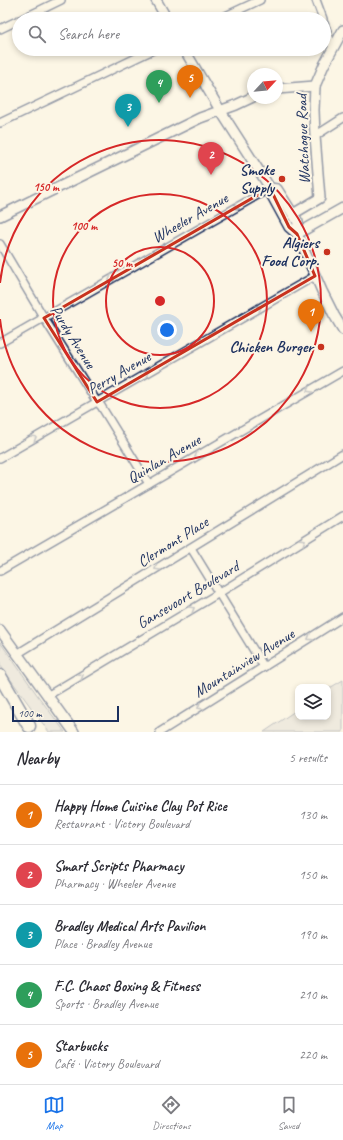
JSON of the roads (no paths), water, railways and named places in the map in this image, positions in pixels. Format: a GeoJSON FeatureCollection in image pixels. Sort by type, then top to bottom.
{"type":"FeatureCollection","features":[{"type":"Feature","properties":{"kind":"highway"},"geometry":{"type":"LineString","coordinates":[[0,676],[31,729]]}},
{"type":"Feature","properties":{"kind":"highway"},"geometry":{"type":"LineString","coordinates":[[0,687],[31,729]]}},
{"type":"Feature","properties":{"kind":"street"},"geometry":{"type":"LineString","coordinates":[[36,12],[61,0]]}},
{"type":"Feature","properties":{"kind":"street"},"geometry":{"type":"LineString","coordinates":[[156,0],[163,12]]}},
{"type":"Feature","properties":{"kind":"street"},"geometry":{"type":"LineString","coordinates":[[234,12],[260,0]]}},
{"type":"Feature","properties":{"kind":"street"},"geometry":{"type":"LineString","coordinates":[[316,0],[320,12]]}},
{"type":"Feature","properties":{"kind":"street"},"geometry":{"type":"LineString","coordinates":[[0,29],[12,24]]}},
{"type":"Feature","properties":{"kind":"street","name":"Watchogue Road"},"geometry":{"type":"LineString","coordinates":[[331,52],[343,30]]}},
{"type":"Feature","properties":{"kind":"street"},"geometry":{"type":"LineString","coordinates":[[331,42],[333,48]]}},
{"type":"Feature","properties":{"kind":"street"},"geometry":{"type":"LineString","coordinates":[[0,123],[140,56]]}},
{"type":"Feature","properties":{"kind":"street"},"geometry":{"type":"LineString","coordinates":[[188,56],[220,110],[270,188],[271,194],[289,227],[297,234],[315,276],[343,330]]}},
{"type":"Feature","properties":{"kind":"street","name":"Watchogue Road"},"geometry":{"type":"LineString","coordinates":[[293,214],[320,198],[314,110],[316,86],[328,56]]}},
{"type":"Feature","properties":{"kind":"street"},"geometry":{"type":"LineString","coordinates":[[283,89],[316,86]]}},
{"type":"Feature","properties":{"kind":"street"},"geometry":{"type":"LineString","coordinates":[[0,216],[200,118],[247,99]]}},
{"type":"Feature","properties":{"kind":"street"},"geometry":{"type":"LineString","coordinates":[[315,136],[343,118]]}},
{"type":"Feature","properties":{"kind":"street"},"geometry":{"type":"LineString","coordinates":[[270,188],[277,189],[298,222],[297,234]]}},
{"type":"Feature","properties":{"kind":"street","name":"Wheeler Avenue"},"geometry":{"type":"LineString","coordinates":[[0,343],[270,188]]}},
{"type":"Feature","properties":{"kind":"street"},"geometry":{"type":"LineString","coordinates":[[297,234],[343,208]]}},
{"type":"Feature","properties":{"kind":"street","name":"Purdy Avenue"},"geometry":{"type":"LineString","coordinates":[[0,244],[44,318],[149,484]]}},
{"type":"Feature","properties":{"kind":"street","name":"Perry Avenue"},"geometry":{"type":"LineString","coordinates":[[0,458],[315,276]]}},
{"type":"Feature","properties":{"kind":"street","name":"Quinlan Avenue"},"geometry":{"type":"LineString","coordinates":[[0,571],[343,371]]}},
{"type":"Feature","properties":{"kind":"street","name":"Clermont Place"},"geometry":{"type":"LineString","coordinates":[[17,654],[343,454]]}},
{"type":"Feature","properties":{"kind":"street","name":"Gansevoort Boulevard"},"geometry":{"type":"LineString","coordinates":[[47,696],[219,593],[343,516]]}},
{"type":"Feature","properties":{"kind":"street"},"geometry":{"type":"LineString","coordinates":[[191,548],[264,667]]}},
{"type":"Feature","properties":{"kind":"street","name":"Mountainview Avenue"},"geometry":{"type":"LineString","coordinates":[[160,732],[343,618]]}},
{"type":"Feature","properties":{"kind":"street"},"geometry":{"type":"LineString","coordinates":[[0,630],[74,732]]}},
{"type":"Feature","properties":{"kind":"place","name":"Starbucks"},"geometry":{"type":"Point","coordinates":[190,98]}},
{"type":"Feature","properties":{"kind":"place","name":"F.C. Chaos Boxing & Fitness"},"geometry":{"type":"Point","coordinates":[159,103]}},
{"type":"Feature","properties":{"kind":"place","name":"Bradley Medical Arts Pavilion"},"geometry":{"type":"Point","coordinates":[128,127]}},
{"type":"Feature","properties":{"kind":"place","name":"Smart Scripts Pharmacy"},"geometry":{"type":"Point","coordinates":[211,175]}},
{"type":"Feature","properties":{"kind":"place","name":"Smoke Supply"},"geometry":{"type":"Point","coordinates":[282,179]}},
{"type":"Feature","properties":{"kind":"place","name":"Algiers Food Corp."},"geometry":{"type":"Point","coordinates":[327,252]}},
{"type":"Feature","properties":{"kind":"place","name":"Happy Home Cuisine Clay Pot Rice"},"geometry":{"type":"Point","coordinates":[311,332]}},
{"type":"Feature","properties":{"kind":"place","name":"Chicken Burger"},"geometry":{"type":"Point","coordinates":[321,347]}}]}
